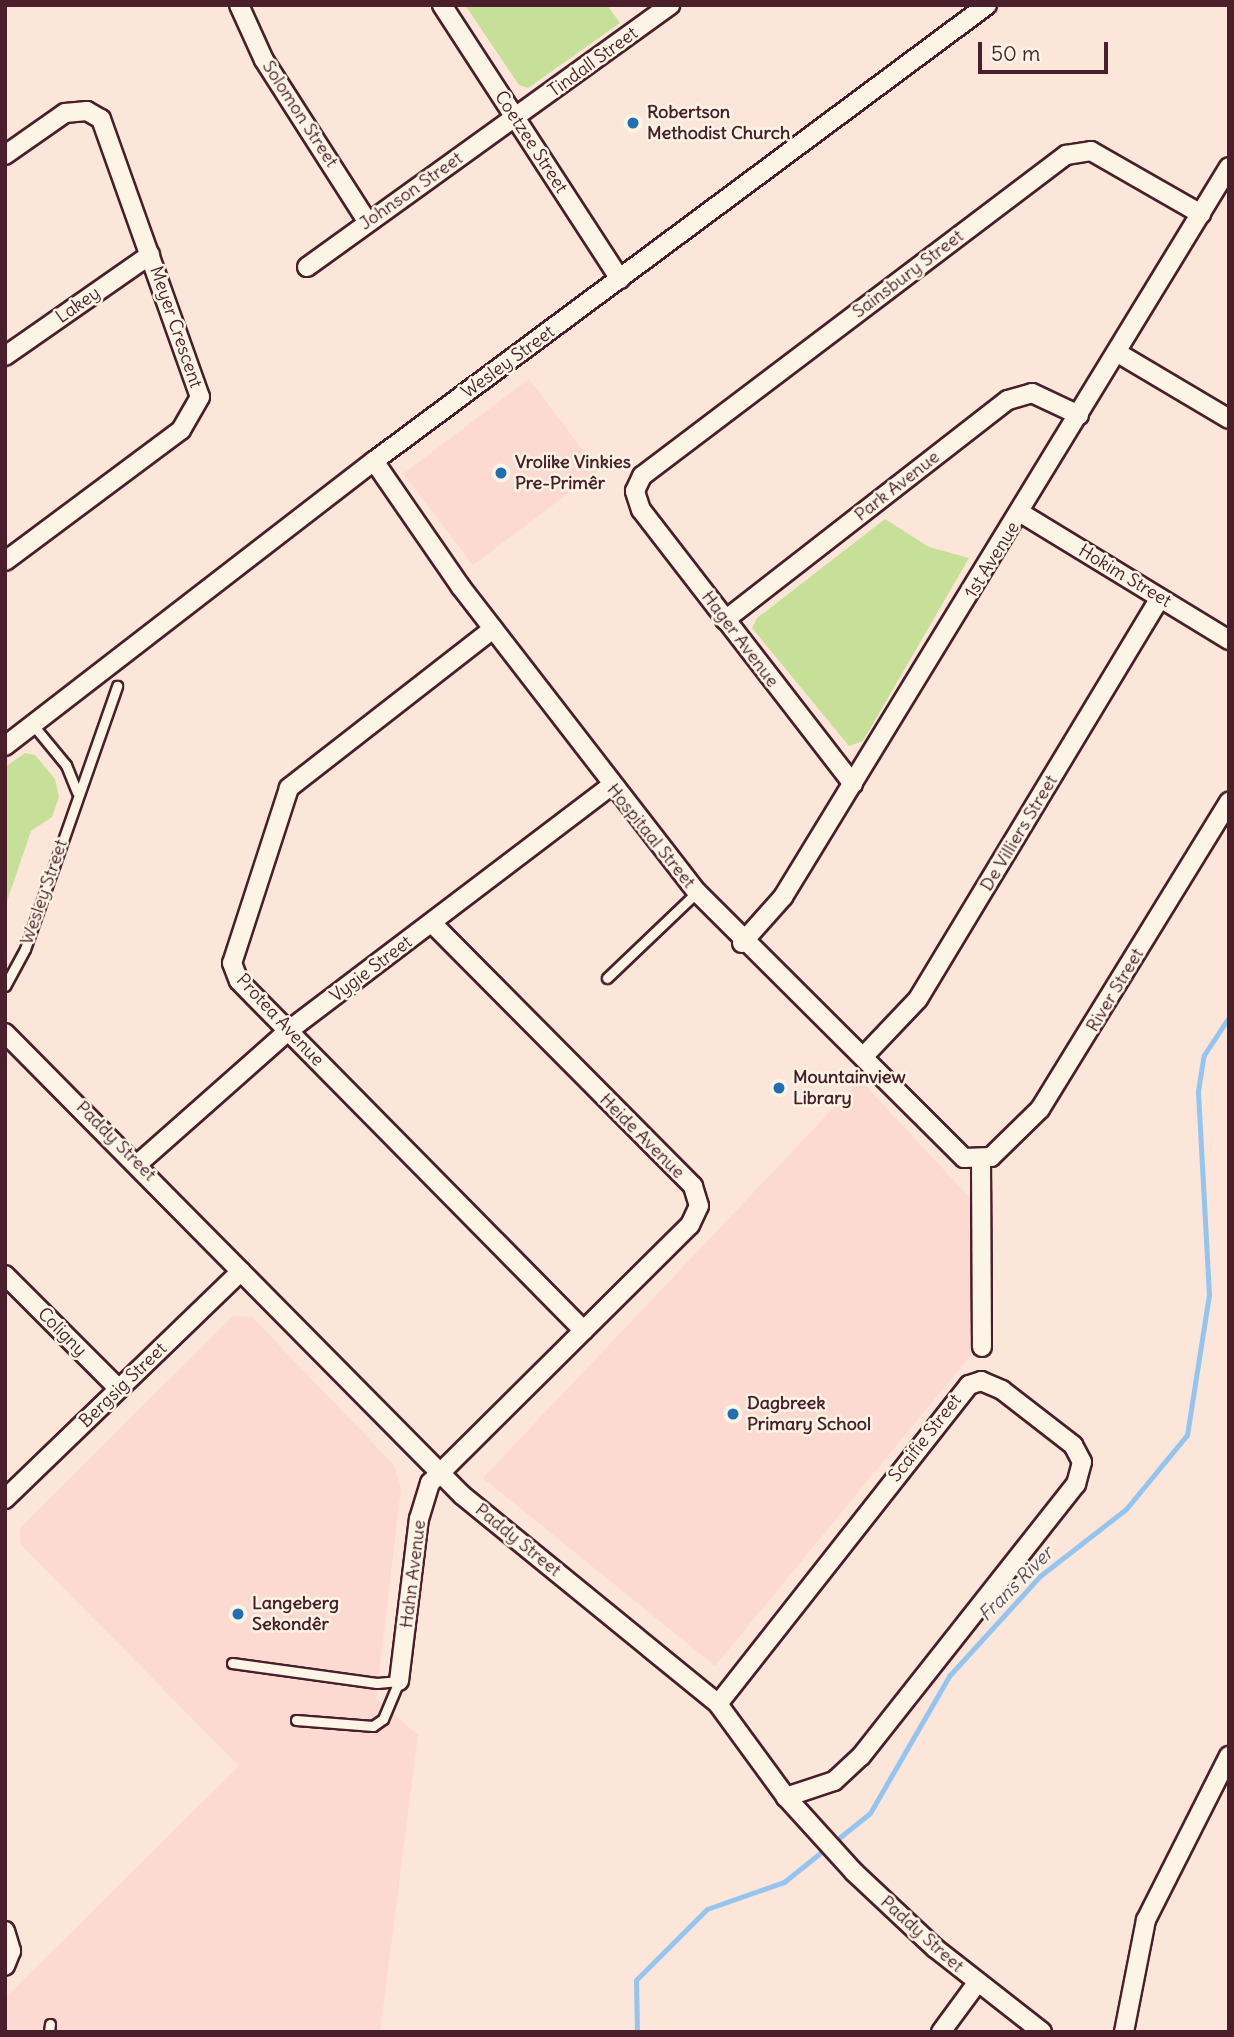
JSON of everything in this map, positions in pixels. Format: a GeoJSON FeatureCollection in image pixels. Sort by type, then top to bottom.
{"type":"FeatureCollection","features":[{"type":"Feature","properties":{"kind":"street","name":"Solomon Street"},"geometry":{"type":"LineString","coordinates":[[239,5],[264,60],[367,221]]}},
{"type":"Feature","properties":{"kind":"street","name":"Coetzee Street"},"geometry":{"type":"LineString","coordinates":[[442,5],[620,279]]}},
{"type":"Feature","properties":{"kind":"street","name":"Tindall Street"},"geometry":{"type":"LineString","coordinates":[[516,118],[670,5]]}},
{"type":"Feature","properties":{"kind":"street","name":"Wesley Street"},"geometry":{"type":"LineString","coordinates":[[5,746],[374,461],[987,5]]}},
{"type":"Feature","properties":{"kind":"street","name":"Meyer Crescent"},"geometry":{"type":"LineString","coordinates":[[5,155],[65,113],[94,113],[106,128],[196,378],[198,409],[181,430],[5,561]]}},
{"type":"Feature","properties":{"kind":"street","name":"Johnson Street"},"geometry":{"type":"LineString","coordinates":[[307,267],[367,221],[516,118]]}},
{"type":"Feature","properties":{"kind":"street","name":"Sainsbury Street"},"geometry":{"type":"LineString","coordinates":[[635,491],[642,476],[1066,155],[1091,151],[1201,214]]}},
{"type":"Feature","properties":{"kind":"street","name":"1st Avenue"},"geometry":{"type":"LineString","coordinates":[[742,943],[777,906],[1021,513],[1229,167]]}},
{"type":"Feature","properties":{"kind":"street","name":"Lakey"},"geometry":{"type":"LineString","coordinates":[[5,356],[150,255]]}},
{"type":"Feature","properties":{"kind":"street"},"geometry":{"type":"LineString","coordinates":[[1118,353],[1229,419]]}},
{"type":"Feature","properties":{"kind":"street","name":"Park Avenue"},"geometry":{"type":"LineString","coordinates":[[725,620],[1008,400],[1032,393],[1079,415]]}},
{"type":"Feature","properties":{"kind":"street","name":"Hospitaal Street"},"geometry":{"type":"LineString","coordinates":[[374,461],[493,629],[611,786],[697,892],[742,943],[863,1057],[964,1158],[981,1161]]}},
{"type":"Feature","properties":{"kind":"street","name":"Hager Avenue"},"geometry":{"type":"LineString","coordinates":[[635,491],[641,510],[853,784]]}},
{"type":"Feature","properties":{"kind":"street","name":"Hokim Street"},"geometry":{"type":"LineString","coordinates":[[1021,513],[1229,640]]}},
{"type":"Feature","properties":{"kind":"street","name":"De Villiers Street"},"geometry":{"type":"LineString","coordinates":[[863,1057],[918,999],[1160,598]]}},
{"type":"Feature","properties":{"kind":"street","name":"Protea Avenue"},"geometry":{"type":"LineString","coordinates":[[493,629],[302,776],[283,799],[232,963],[239,981],[584,1331]]}},
{"type":"Feature","properties":{"kind":"street","name":"Vygie Street"},"geometry":{"type":"LineString","coordinates":[[140,1163],[288,1031],[611,786]]}},
{"type":"Feature","properties":{"kind":"street","name":"River Street"},"geometry":{"type":"LineString","coordinates":[[981,1161],[1040,1108],[1229,802]]}},
{"type":"Feature","properties":{"kind":"street","name":"Heide Avenue"},"geometry":{"type":"LineString","coordinates":[[433,923],[698,1197],[690,1225],[440,1474]]}},
{"type":"Feature","properties":{"kind":"street","name":"Paddy Street"},"geometry":{"type":"LineString","coordinates":[[5,1033],[140,1163],[241,1271],[440,1474],[718,1704],[786,1797],[854,1872],[977,1983],[1042,2032]]}},
{"type":"Feature","properties":{"kind":"street"},"geometry":{"type":"LineString","coordinates":[[981,1161],[982,1347]]}},
{"type":"Feature","properties":{"kind":"street","name":"Bergsig Street"},"geometry":{"type":"LineString","coordinates":[[5,1499],[241,1271]]}},
{"type":"Feature","properties":{"kind":"street","name":"Coligny"},"geometry":{"type":"LineString","coordinates":[[5,1275],[120,1389]]}},
{"type":"Feature","properties":{"kind":"street","name":"Scaifie Street"},"geometry":{"type":"LineString","coordinates":[[718,1704],[969,1385],[981,1381],[1002,1391],[1073,1445],[1082,1462],[1076,1484],[854,1765],[834,1781],[786,1797]]}},
{"type":"Feature","properties":{"kind":"street","name":"Hahn Avenue"},"geometry":{"type":"LineString","coordinates":[[399,1681],[419,1519],[440,1474]]}},
{"type":"Feature","properties":{"kind":"street"},"geometry":{"type":"LineString","coordinates":[[1124,2032],[1146,1920],[1229,1756]]}},
{"type":"Feature","properties":{"kind":"street"},"geometry":{"type":"LineString","coordinates":[[5,1931],[11,1951],[5,1966]]}},
{"type":"Feature","properties":{"kind":"street"},"geometry":{"type":"LineString","coordinates":[[941,2032],[977,1983]]}},
{"type":"Feature","properties":{"kind":"lane","name":"Wesley Street"},"geometry":{"type":"LineString","coordinates":[[5,986],[25,949],[117,686]]}},
{"type":"Feature","properties":{"kind":"lane"},"geometry":{"type":"LineString","coordinates":[[33,725],[66,765],[77,794]]}},
{"type":"Feature","properties":{"kind":"lane"},"geometry":{"type":"LineString","coordinates":[[607,978],[697,892]]}},
{"type":"Feature","properties":{"kind":"lane"},"geometry":{"type":"LineString","coordinates":[[232,1662],[377,1683],[399,1681],[383,1719],[373,1726],[296,1720]]}},
{"type":"Feature","properties":{"kind":"shaded area","name":"Vrolike Vinkies Pre-Primêr"},"geometry":{"type":"Polygon","coordinates":[[[529,379],[598,471],[473,565],[404,473],[529,379]]]}},
{"type":"Feature","properties":{"kind":"shaded area","name":"Dagbreek Primary School"},"geometry":{"type":"Polygon","coordinates":[[[860,1080],[973,1201],[975,1350],[715,1666],[483,1478],[860,1080]]]}},
{"type":"Feature","properties":{"kind":"shaded area","name":"Langeberg Sekondêr"},"geometry":{"type":"Polygon","coordinates":[[[233,1316],[252,1317],[394,1465],[401,1488],[376,1699],[418,1735],[380,2032],[5,2032],[5,1998],[239,1766],[21,1545],[20,1528],[233,1316]]]}},
{"type":"Feature","properties":{"kind":"green space"},"geometry":{"type":"Polygon","coordinates":[[[465,5],[607,5],[620,23],[528,88],[519,85],[465,5]]]}},
{"type":"Feature","properties":{"kind":"green space"},"geometry":{"type":"Polygon","coordinates":[[[885,519],[929,547],[969,558],[863,741],[849,746],[752,628],[757,618],[885,519]]]}},
{"type":"Feature","properties":{"kind":"green space"},"geometry":{"type":"Polygon","coordinates":[[[25,753],[35,755],[55,779],[59,797],[52,817],[31,831],[5,907],[5,767],[25,753]]]}},
{"type":"Feature","properties":{"kind":"waterway","name":"Frans River"},"geometry":{"type":"LineString","coordinates":[[637,2032],[636,1980],[707,1909],[784,1882],[870,1813],[949,1676],[1040,1576],[1126,1509],[1187,1435],[1209,1295],[1198,1091],[1204,1055],[1229,1017]]}},
{"type":"Feature","properties":{"kind":"place","name":"Robertson Methodist Church"},"geometry":{"type":"Point","coordinates":[633,123]}},
{"type":"Feature","properties":{"kind":"place","name":"Vrolike Vinkies Pre-Primêr"},"geometry":{"type":"Point","coordinates":[501,473]}},
{"type":"Feature","properties":{"kind":"place","name":"Mountainview Library"},"geometry":{"type":"Point","coordinates":[779,1088]}},
{"type":"Feature","properties":{"kind":"place","name":"Dagbreek Primary School"},"geometry":{"type":"Point","coordinates":[733,1414]}},
{"type":"Feature","properties":{"kind":"place","name":"Langeberg Sekondêr"},"geometry":{"type":"Point","coordinates":[238,1614]}}]}
